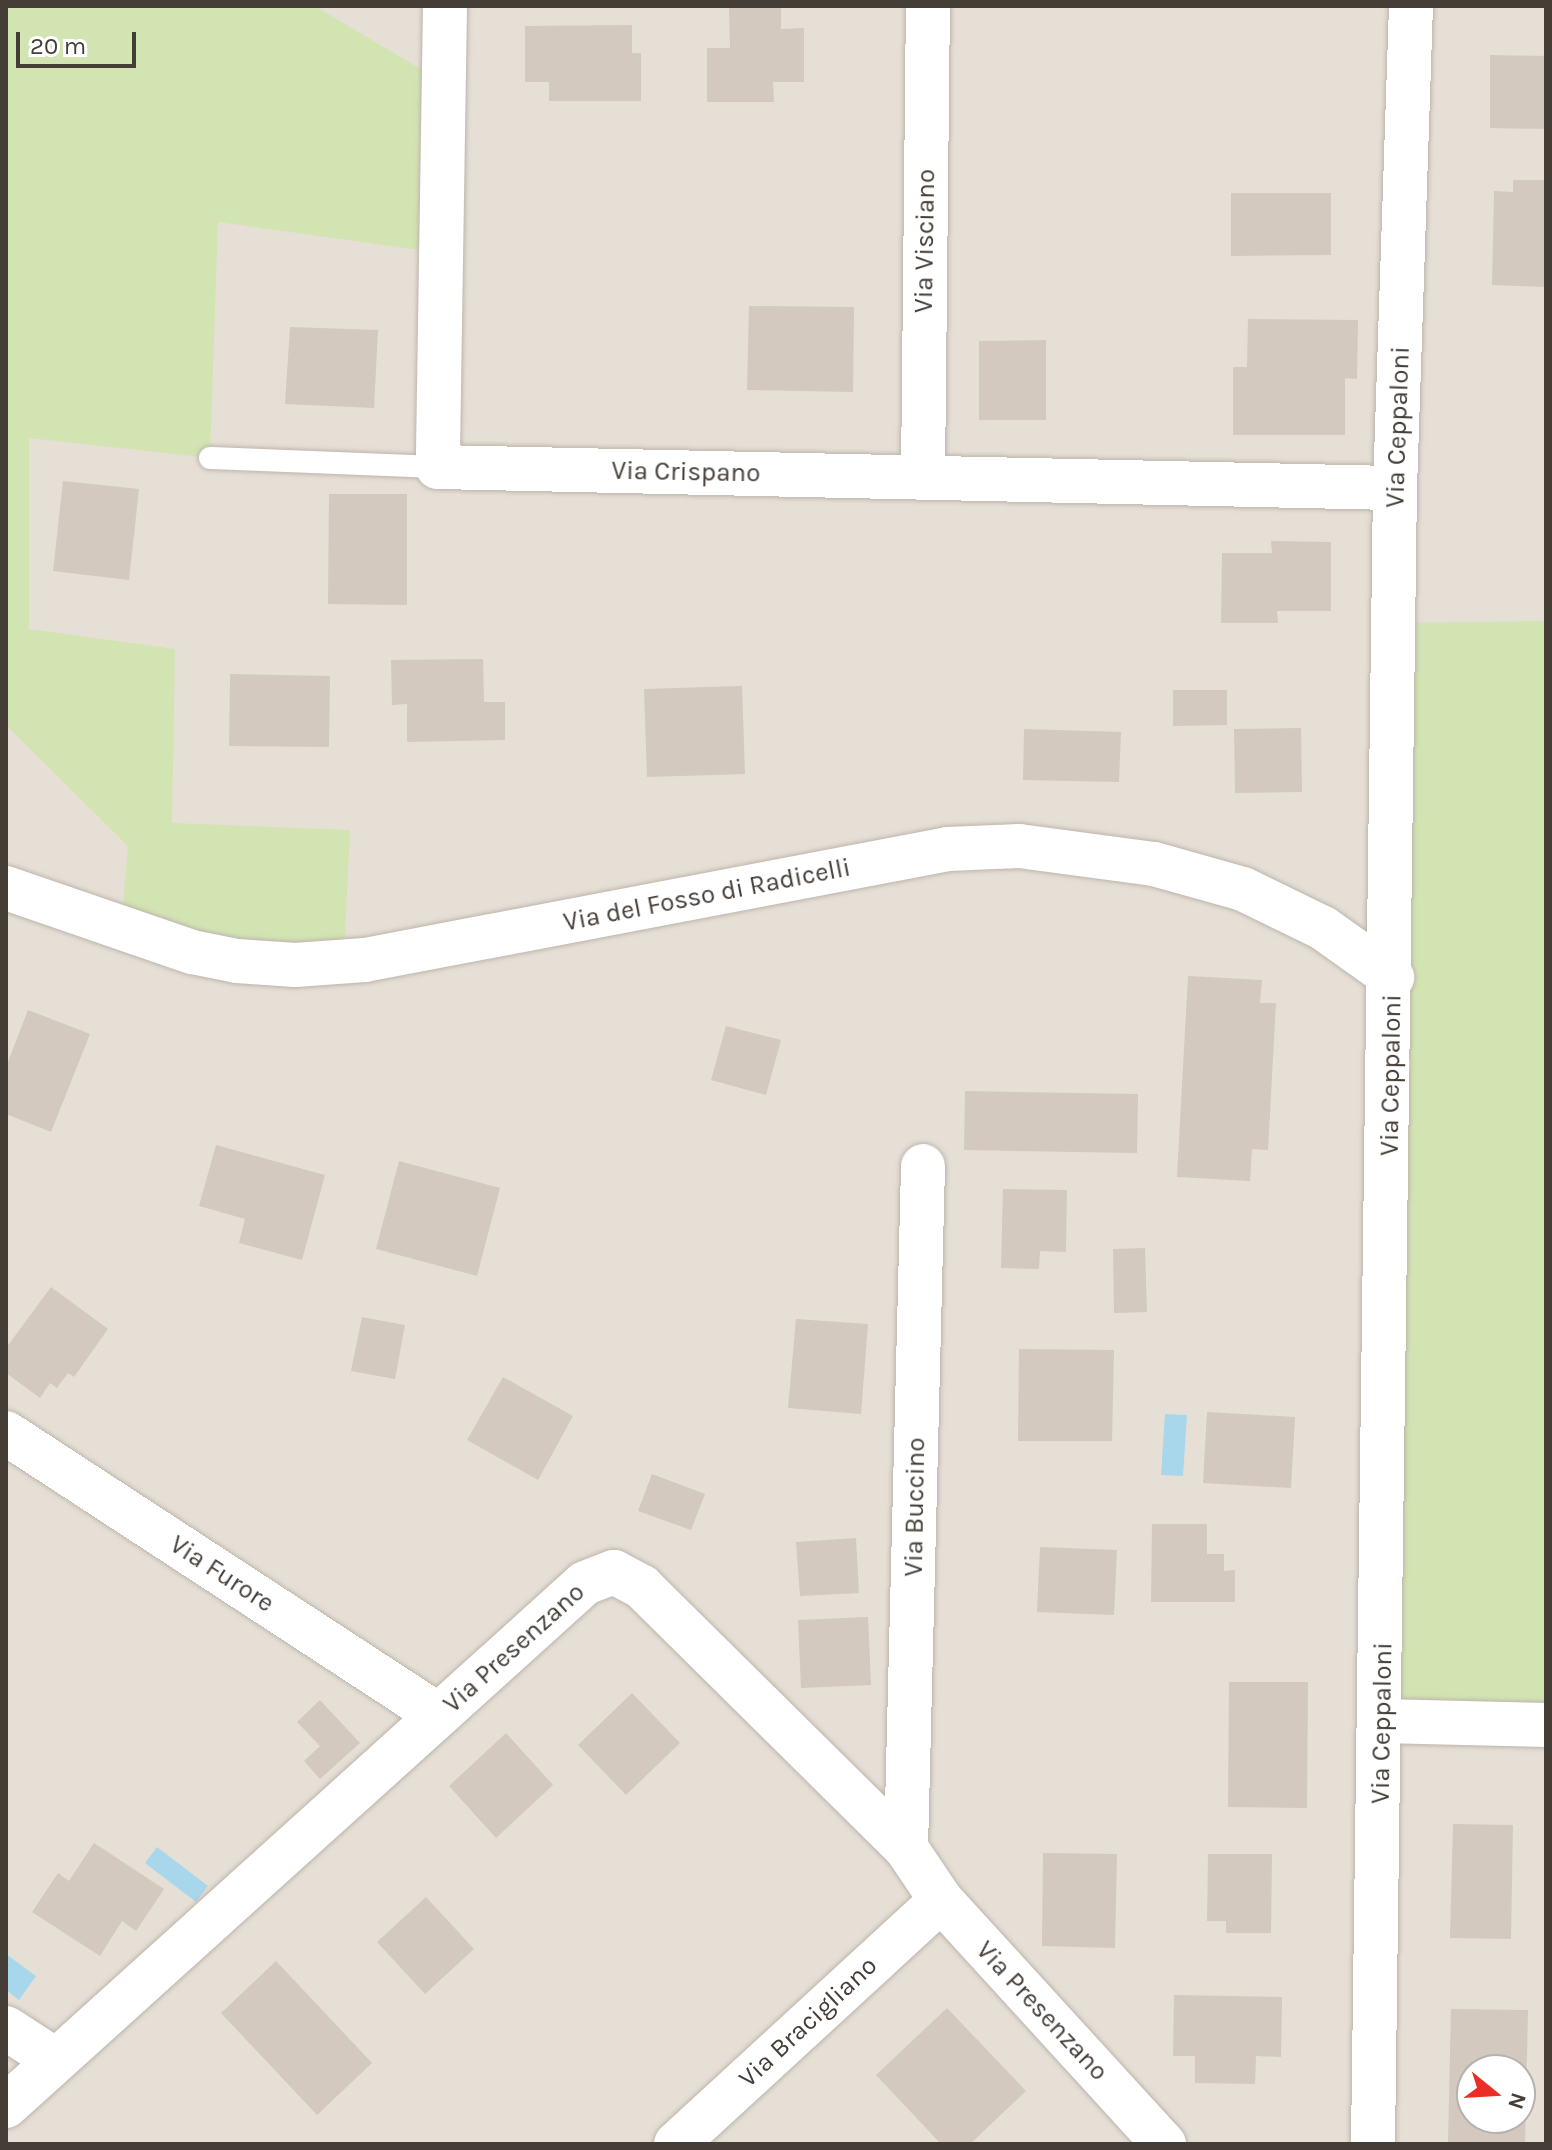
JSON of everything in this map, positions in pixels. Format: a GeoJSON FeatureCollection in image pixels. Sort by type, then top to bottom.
{"type":"FeatureCollection","features":[{"type":"Feature","properties":{"kind":"street"},"geometry":{"type":"LineString","coordinates":[[438,467],[445,6]]}},
{"type":"Feature","properties":{"kind":"street","name":"Via Visciano"},"geometry":{"type":"LineString","coordinates":[[923,476],[928,6]]}},
{"type":"Feature","properties":{"kind":"street","name":"Via Ceppaloni"},"geometry":{"type":"LineString","coordinates":[[1373,2144],[1392,977],[1395,488],[1411,6]]}},
{"type":"Feature","properties":{"kind":"street","name":"Via Crispano"},"geometry":{"type":"LineString","coordinates":[[438,467],[1395,488]]}},
{"type":"Feature","properties":{"kind":"street","name":"Via del Fosso di Radicelli"},"geometry":{"type":"LineString","coordinates":[[6,888],[192,952],[295,965],[365,960],[931,852],[1019,846],[1154,864],[1243,889],[1323,928],[1392,977]]}},
{"type":"Feature","properties":{"kind":"street","name":"Via Buccino"},"geometry":{"type":"LineString","coordinates":[[906,1848],[923,1166]]}},
{"type":"Feature","properties":{"kind":"street","name":"Via Furore"},"geometry":{"type":"LineString","coordinates":[[6,1433],[438,1715]]}},
{"type":"Feature","properties":{"kind":"street","name":"Via Presenzano"},"geometry":{"type":"LineString","coordinates":[[6,2106],[585,1583],[604,1572],[625,1575],[906,1848],[941,1900],[1164,2144]]}},
{"type":"Feature","properties":{"kind":"street"},"geometry":{"type":"LineString","coordinates":[[1382,1721],[1546,1725]]}},
{"type":"Feature","properties":{"kind":"street","name":"Via Bracigliano"},"geometry":{"type":"LineString","coordinates":[[676,2144],[941,1900]]}},
{"type":"Feature","properties":{"kind":"street"},"geometry":{"type":"LineString","coordinates":[[6,2028],[55,2060]]}},
{"type":"Feature","properties":{"kind":"lane"},"geometry":{"type":"LineString","coordinates":[[210,458],[438,467]]}},
{"type":"Feature","properties":{"kind":"shaded area"},"geometry":{"type":"Polygon","coordinates":[[[6,6],[1546,6],[1546,2144],[6,2144],[6,6]]]}},
{"type":"Feature","properties":{"kind":"green space"},"geometry":{"type":"Polygon","coordinates":[[[6,6],[315,6],[444,83],[441,253],[218,222],[210,458],[29,438],[29,629],[175,649],[172,823],[350,830],[344,962],[121,929],[128,846],[6,725],[6,6]]]}},
{"type":"Feature","properties":{"kind":"green space"},"geometry":{"type":"Polygon","coordinates":[[[1546,621],[1546,1725],[1382,1721],[1394,623],[1546,621]]]}},
{"type":"Feature","properties":{"kind":"water"},"geometry":{"type":"Polygon","coordinates":[[[1165,1414],[1187,1415],[1183,1476],[1161,1475],[1165,1414]]]}},
{"type":"Feature","properties":{"kind":"water"},"geometry":{"type":"Polygon","coordinates":[[[157,1847],[208,1886],[196,1902],[145,1863],[157,1847]]]}},
{"type":"Feature","properties":{"kind":"water"},"geometry":{"type":"Polygon","coordinates":[[[6,1954],[36,1976],[19,2000],[6,1990],[6,1954]]]}},
{"type":"Feature","properties":{"kind":"building"},"geometry":{"type":"Polygon","coordinates":[[[729,6],[781,6],[781,29],[804,28],[804,82],[773,82],[774,102],[707,102],[707,48],[730,48],[729,6]]]}},
{"type":"Feature","properties":{"kind":"building"},"geometry":{"type":"Polygon","coordinates":[[[632,25],[632,53],[641,53],[641,101],[549,101],[549,82],[525,82],[525,26],[632,25]]]}},
{"type":"Feature","properties":{"kind":"building"},"geometry":{"type":"Polygon","coordinates":[[[1490,55],[1546,56],[1546,129],[1490,128],[1490,55]]]}},
{"type":"Feature","properties":{"kind":"building"},"geometry":{"type":"Polygon","coordinates":[[[1513,180],[1546,180],[1546,287],[1492,285],[1494,191],[1513,192],[1513,180]]]}},
{"type":"Feature","properties":{"kind":"building"},"geometry":{"type":"Polygon","coordinates":[[[1231,193],[1331,193],[1331,255],[1231,256],[1231,193]]]}},
{"type":"Feature","properties":{"kind":"building"},"geometry":{"type":"Polygon","coordinates":[[[749,306],[854,307],[853,392],[747,390],[749,306]]]}},
{"type":"Feature","properties":{"kind":"building"},"geometry":{"type":"Polygon","coordinates":[[[1248,319],[1358,320],[1357,379],[1345,378],[1345,435],[1233,435],[1233,367],[1247,367],[1248,319]]]}},
{"type":"Feature","properties":{"kind":"building"},"geometry":{"type":"Polygon","coordinates":[[[290,327],[378,330],[374,408],[285,404],[290,327]]]}},
{"type":"Feature","properties":{"kind":"building"},"geometry":{"type":"Polygon","coordinates":[[[1046,340],[1046,420],[979,420],[979,341],[1046,340]]]}},
{"type":"Feature","properties":{"kind":"building"},"geometry":{"type":"Polygon","coordinates":[[[63,481],[139,489],[129,580],[53,571],[63,481]]]}},
{"type":"Feature","properties":{"kind":"building"},"geometry":{"type":"Polygon","coordinates":[[[329,494],[407,494],[407,605],[328,604],[329,494]]]}},
{"type":"Feature","properties":{"kind":"building"},"geometry":{"type":"Polygon","coordinates":[[[1271,541],[1331,542],[1331,611],[1277,611],[1278,623],[1221,623],[1222,553],[1272,553],[1271,541]]]}},
{"type":"Feature","properties":{"kind":"building"},"geometry":{"type":"Polygon","coordinates":[[[483,659],[484,702],[505,702],[505,740],[407,742],[407,704],[392,705],[391,660],[483,659]]]}},
{"type":"Feature","properties":{"kind":"building"},"geometry":{"type":"Polygon","coordinates":[[[230,674],[330,676],[329,747],[229,746],[230,674]]]}},
{"type":"Feature","properties":{"kind":"building"},"geometry":{"type":"Polygon","coordinates":[[[742,686],[745,774],[647,777],[644,689],[742,686]]]}},
{"type":"Feature","properties":{"kind":"building"},"geometry":{"type":"Polygon","coordinates":[[[1173,690],[1227,690],[1227,725],[1173,726],[1173,690]]]}},
{"type":"Feature","properties":{"kind":"building"},"geometry":{"type":"Polygon","coordinates":[[[1301,728],[1302,792],[1235,793],[1234,729],[1301,728]]]}},
{"type":"Feature","properties":{"kind":"building"},"geometry":{"type":"Polygon","coordinates":[[[1024,729],[1121,732],[1119,782],[1023,780],[1024,729]]]}},
{"type":"Feature","properties":{"kind":"building"},"geometry":{"type":"Polygon","coordinates":[[[1188,976],[1262,980],[1260,1003],[1276,1003],[1268,1150],[1252,1149],[1250,1181],[1177,1177],[1188,976]]]}},
{"type":"Feature","properties":{"kind":"building"},"geometry":{"type":"Polygon","coordinates":[[[28,1010],[90,1034],[51,1132],[6,1114],[6,1067],[28,1010]]]}},
{"type":"Feature","properties":{"kind":"building"},"geometry":{"type":"Polygon","coordinates":[[[726,1026],[781,1040],[766,1095],[711,1080],[726,1026]]]}},
{"type":"Feature","properties":{"kind":"building"},"geometry":{"type":"Polygon","coordinates":[[[965,1091],[1138,1094],[1137,1153],[964,1150],[965,1091]]]}},
{"type":"Feature","properties":{"kind":"building"},"geometry":{"type":"Polygon","coordinates":[[[216,1145],[325,1175],[302,1260],[239,1243],[245,1219],[199,1206],[216,1145]]]}},
{"type":"Feature","properties":{"kind":"building"},"geometry":{"type":"Polygon","coordinates":[[[399,1161],[500,1188],[477,1276],[376,1249],[399,1161]]]}},
{"type":"Feature","properties":{"kind":"building"},"geometry":{"type":"Polygon","coordinates":[[[1003,1189],[1067,1190],[1066,1252],[1040,1251],[1039,1269],[1001,1268],[1003,1189]]]}},
{"type":"Feature","properties":{"kind":"building"},"geometry":{"type":"Polygon","coordinates":[[[1145,1248],[1147,1312],[1114,1313],[1113,1249],[1145,1248]]]}},
{"type":"Feature","properties":{"kind":"building"},"geometry":{"type":"Polygon","coordinates":[[[51,1287],[108,1329],[74,1377],[68,1373],[57,1388],[50,1383],[40,1398],[6,1373],[6,1348],[51,1287]]]}},
{"type":"Feature","properties":{"kind":"building"},"geometry":{"type":"Polygon","coordinates":[[[362,1317],[405,1325],[395,1379],[351,1371],[362,1317]]]}},
{"type":"Feature","properties":{"kind":"building"},"geometry":{"type":"Polygon","coordinates":[[[796,1319],[868,1324],[861,1414],[788,1408],[796,1319]]]}},
{"type":"Feature","properties":{"kind":"building"},"geometry":{"type":"Polygon","coordinates":[[[1019,1349],[1114,1350],[1112,1441],[1018,1441],[1019,1349]]]}},
{"type":"Feature","properties":{"kind":"building"},"geometry":{"type":"Polygon","coordinates":[[[503,1377],[573,1416],[538,1480],[467,1440],[503,1377]]]}},
{"type":"Feature","properties":{"kind":"building"},"geometry":{"type":"Polygon","coordinates":[[[1207,1412],[1295,1417],[1291,1488],[1203,1483],[1207,1412]]]}},
{"type":"Feature","properties":{"kind":"building"},"geometry":{"type":"Polygon","coordinates":[[[652,1474],[705,1494],[691,1530],[638,1511],[652,1474]]]}},
{"type":"Feature","properties":{"kind":"building"},"geometry":{"type":"Polygon","coordinates":[[[1152,1524],[1207,1524],[1207,1554],[1224,1554],[1224,1571],[1235,1570],[1235,1602],[1151,1602],[1152,1524]]]}},
{"type":"Feature","properties":{"kind":"building"},"geometry":{"type":"Polygon","coordinates":[[[856,1538],[859,1593],[800,1596],[796,1542],[856,1538]]]}},
{"type":"Feature","properties":{"kind":"building"},"geometry":{"type":"Polygon","coordinates":[[[1040,1547],[1117,1550],[1114,1615],[1037,1612],[1040,1547]]]}},
{"type":"Feature","properties":{"kind":"building"},"geometry":{"type":"Polygon","coordinates":[[[868,1617],[871,1685],[801,1688],[798,1620],[868,1617]]]}},
{"type":"Feature","properties":{"kind":"building"},"geometry":{"type":"Polygon","coordinates":[[[1229,1682],[1308,1682],[1307,1808],[1228,1807],[1229,1682]]]}},
{"type":"Feature","properties":{"kind":"building"},"geometry":{"type":"Polygon","coordinates":[[[632,1693],[680,1743],[626,1795],[578,1745],[632,1693]]]}},
{"type":"Feature","properties":{"kind":"building"},"geometry":{"type":"Polygon","coordinates":[[[320,1700],[360,1743],[320,1779],[304,1761],[320,1746],[297,1722],[320,1700]]]}},
{"type":"Feature","properties":{"kind":"building"},"geometry":{"type":"Polygon","coordinates":[[[506,1733],[553,1785],[496,1838],[449,1786],[506,1733]]]}},
{"type":"Feature","properties":{"kind":"building"},"geometry":{"type":"Polygon","coordinates":[[[1453,1824],[1513,1825],[1511,1939],[1450,1938],[1453,1824]]]}},
{"type":"Feature","properties":{"kind":"building"},"geometry":{"type":"Polygon","coordinates":[[[94,1843],[164,1889],[136,1931],[122,1921],[100,1956],[32,1912],[58,1873],[69,1881],[94,1843]]]}},
{"type":"Feature","properties":{"kind":"building"},"geometry":{"type":"Polygon","coordinates":[[[1043,1853],[1117,1854],[1115,1948],[1042,1946],[1043,1853]]]}},
{"type":"Feature","properties":{"kind":"building"},"geometry":{"type":"Polygon","coordinates":[[[1208,1854],[1272,1854],[1271,1933],[1226,1933],[1226,1921],[1207,1921],[1208,1854]]]}},
{"type":"Feature","properties":{"kind":"building"},"geometry":{"type":"Polygon","coordinates":[[[426,1897],[474,1949],[425,1994],[377,1942],[426,1897]]]}},
{"type":"Feature","properties":{"kind":"building"},"geometry":{"type":"Polygon","coordinates":[[[276,1961],[372,2063],[317,2115],[221,2013],[276,1961]]]}},
{"type":"Feature","properties":{"kind":"building"},"geometry":{"type":"Polygon","coordinates":[[[1174,1995],[1282,1997],[1281,2057],[1256,2056],[1255,2084],[1195,2083],[1195,2056],[1173,2056],[1174,1995]]]}},
{"type":"Feature","properties":{"kind":"building"},"geometry":{"type":"Polygon","coordinates":[[[947,2008],[1026,2091],[970,2144],[941,2144],[876,2075],[947,2008]]]}},
{"type":"Feature","properties":{"kind":"building"},"geometry":{"type":"Polygon","coordinates":[[[1451,2009],[1528,2010],[1527,2054],[1456,2054],[1456,2134],[1525,2134],[1525,2144],[1448,2144],[1451,2009]]]}}]}
